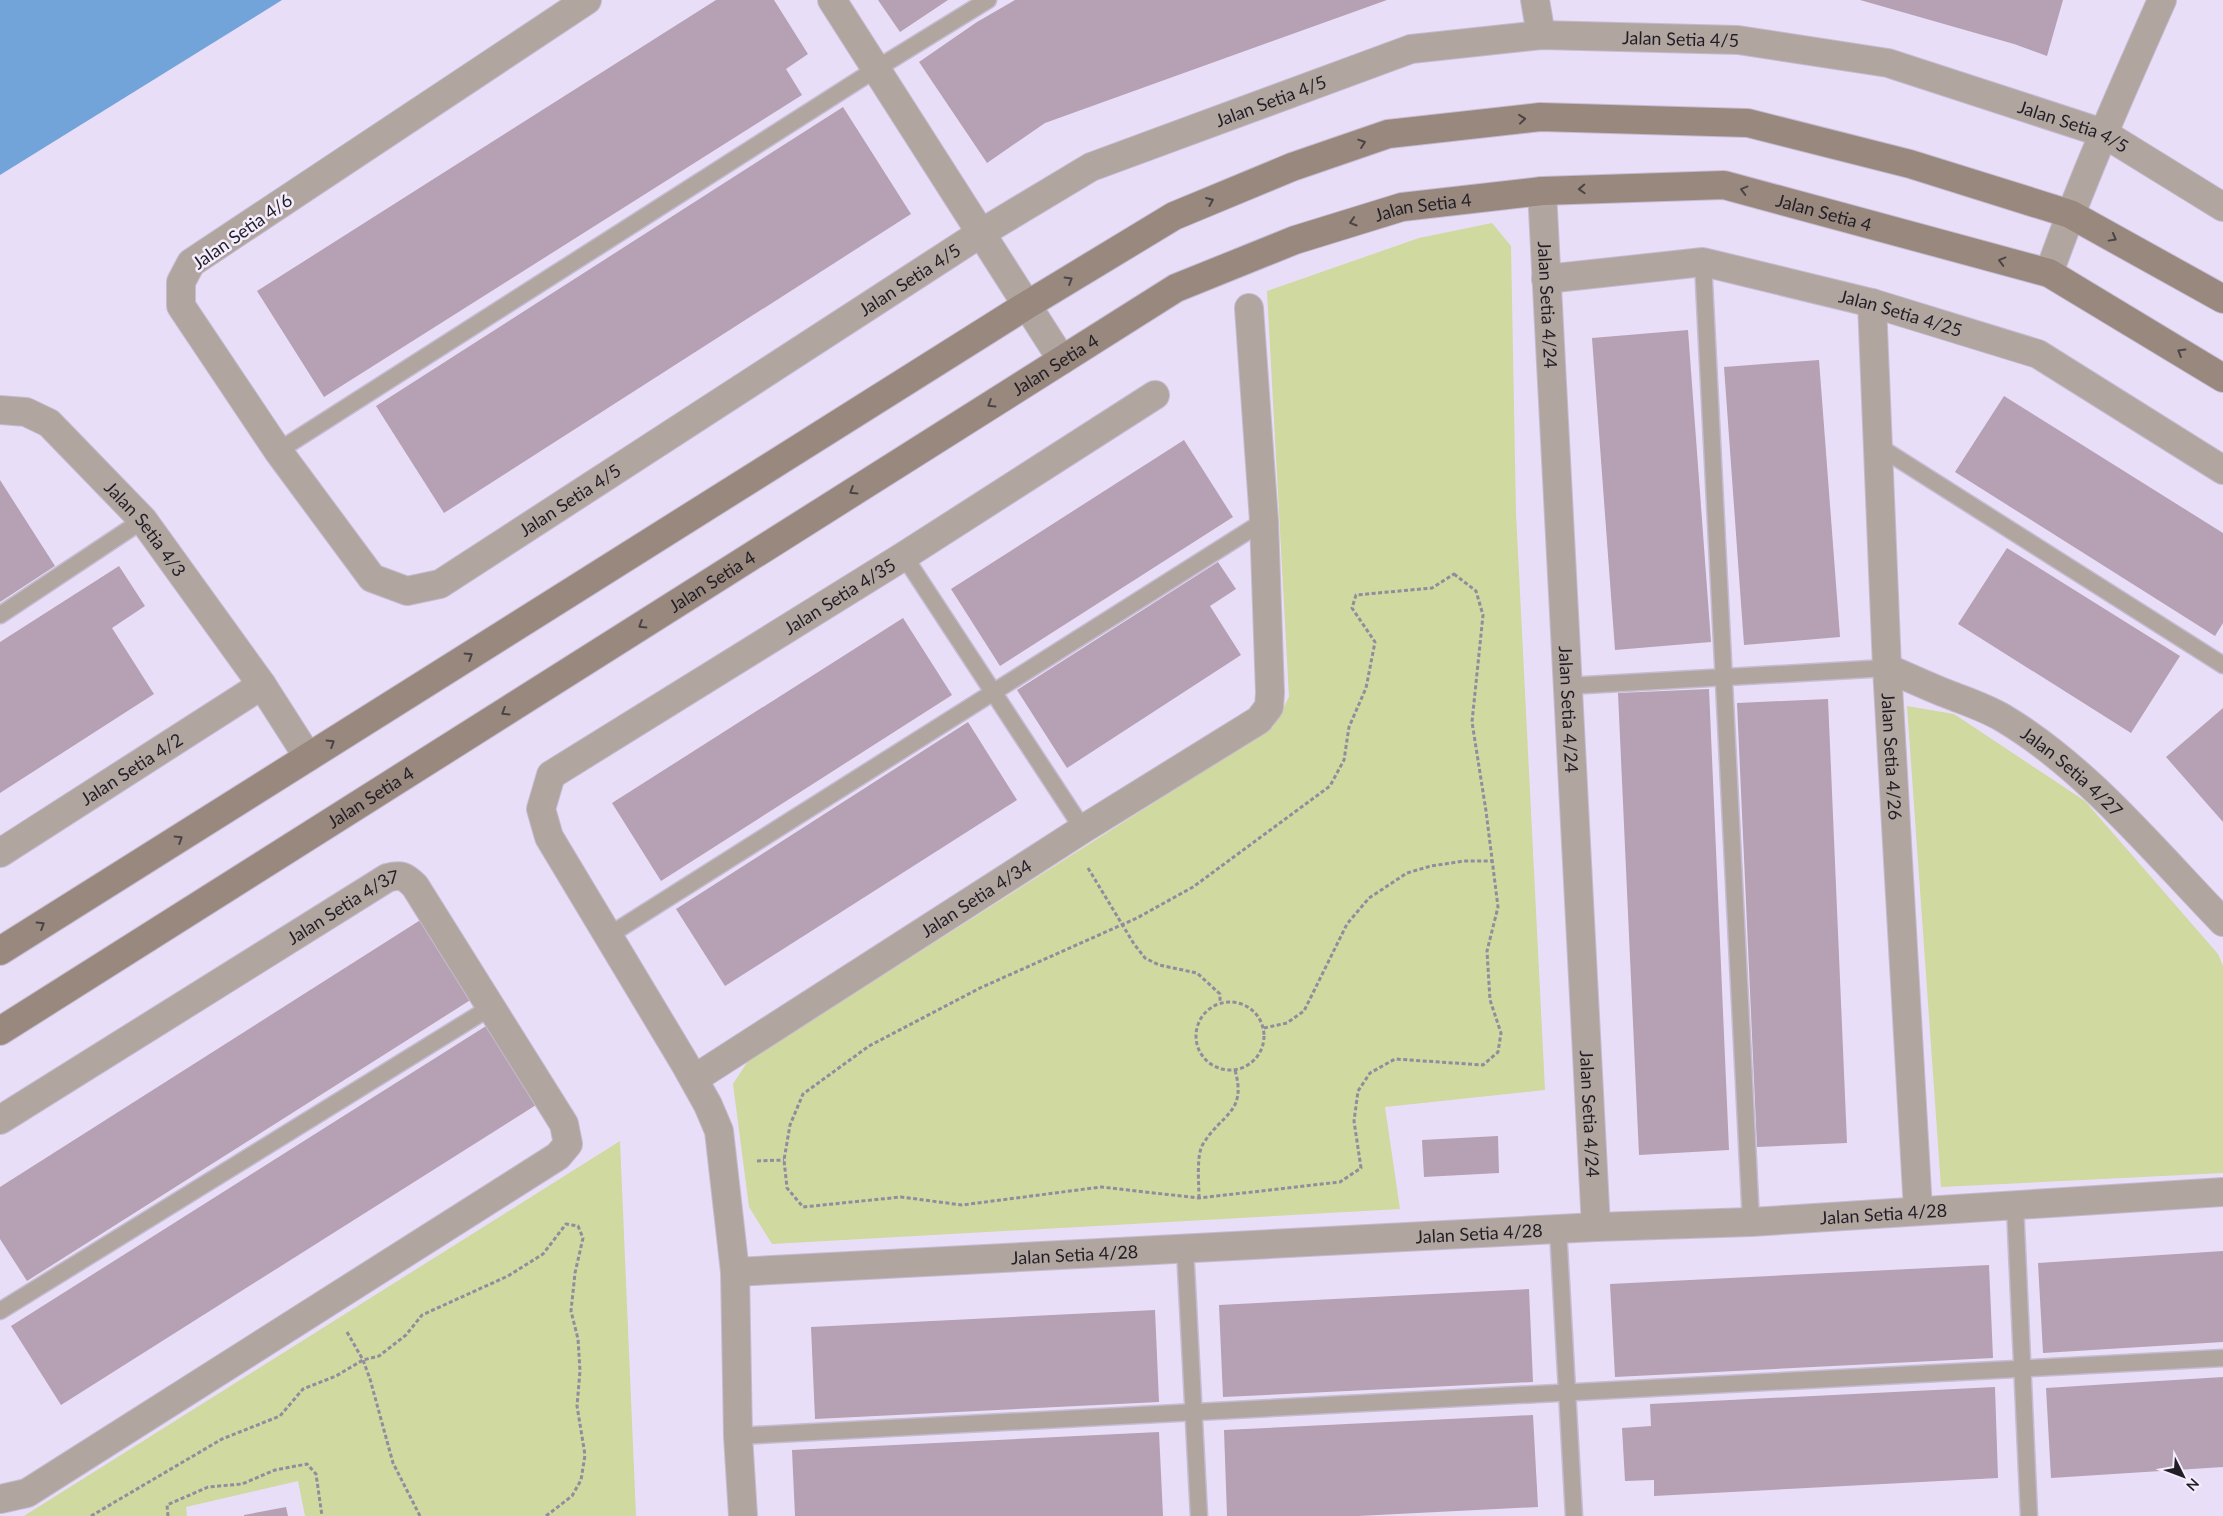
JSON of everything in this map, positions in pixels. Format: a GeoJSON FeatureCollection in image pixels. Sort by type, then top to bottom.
{"type":"FeatureCollection","features":[{"type":"Feature","properties":{"kind":"street","name":"Jalan Setia 4/6"},"geometry":{"type":"LineString","coordinates":[[407,591],[372,578],[278,451],[181,306],[181,282],[191,263],[587,0]]}},
{"type":"Feature","properties":{"kind":"street"},"geometry":{"type":"LineString","coordinates":[[832,0],[1062,360]]}},
{"type":"Feature","properties":{"kind":"street"},"geometry":{"type":"LineString","coordinates":[[1535,0],[1541,35]]}},
{"type":"Feature","properties":{"kind":"street"},"geometry":{"type":"LineString","coordinates":[[2049,273],[2070,214],[2103,133],[2162,0]]}},
{"type":"Feature","properties":{"kind":"street","name":"Jalan Setia 4/5"},"geometry":{"type":"LineString","coordinates":[[407,591],[440,584],[981,233],[1091,167],[1411,48],[1541,35],[1738,40],[1888,63],[2103,133],[2223,207]]}},
{"type":"Feature","properties":{"kind":"street"},"geometry":{"type":"LineString","coordinates":[[0,951],[1027,305],[1174,216],[1292,167],[1388,134],[1540,117],[1748,123],[1910,164],[2070,214],[2223,299]]}},
{"type":"Feature","properties":{"kind":"street","name":"Jalan Setia 4"},"geometry":{"type":"LineString","coordinates":[[0,1031],[1176,288],[1294,240],[1402,207],[1542,190],[1724,185],[2049,273],[2223,378]]}},
{"type":"Feature","properties":{"kind":"street","name":"Jalan Setia 4/24"},"geometry":{"type":"LineString","coordinates":[[1542,190],[1596,1226]]}},
{"type":"Feature","properties":{"kind":"street","name":"Jalan Setia 4/25"},"geometry":{"type":"LineString","coordinates":[[1546,280],[1703,262],[1872,302],[2038,354],[2223,470]]}},
{"type":"Feature","properties":{"kind":"street","name":"Jalan Setia 4/26"},"geometry":{"type":"LineString","coordinates":[[1872,302],[1887,668],[1918,1210]]}},
{"type":"Feature","properties":{"kind":"street"},"geometry":{"type":"LineString","coordinates":[[1249,308],[1264,522]]}},
{"type":"Feature","properties":{"kind":"street","name":"Jalan Setia 4/35"},"geometry":{"type":"LineString","coordinates":[[608,936],[549,837],[541,809],[551,775],[904,556],[1155,395]]}},
{"type":"Feature","properties":{"kind":"street","name":"Jalan Setia 4/3"},"geometry":{"type":"LineString","coordinates":[[0,410],[26,412],[49,423],[143,520],[262,685],[308,757]]}},
{"type":"Feature","properties":{"kind":"street","name":"Jalan Setia 4/34"},"geometry":{"type":"LineString","coordinates":[[694,1079],[1083,829],[1259,720],[1269,707],[1270,693],[1264,522]]}},
{"type":"Feature","properties":{"kind":"street","name":"Jalan Setia 4/27"},"geometry":{"type":"LineString","coordinates":[[1887,668],[1952,696],[1978,704],[2004,718],[2040,742],[2101,795],[2223,922]]}},
{"type":"Feature","properties":{"kind":"street","name":"Jalan Setia 4/2"},"geometry":{"type":"LineString","coordinates":[[0,853],[262,685]]}},
{"type":"Feature","properties":{"kind":"street","name":"Jalan Setia 4/37"},"geometry":{"type":"LineString","coordinates":[[0,1120],[387,878],[398,875],[405,876],[415,886],[564,1124],[568,1144],[558,1156],[27,1493],[0,1499]]}},
{"type":"Feature","properties":{"kind":"street"},"geometry":{"type":"LineString","coordinates":[[608,936],[694,1079],[719,1131],[736,1272],[738,1436],[743,1516]]}},
{"type":"Feature","properties":{"kind":"street","name":"Jalan Setia 4/28"},"geometry":{"type":"LineString","coordinates":[[736,1272],[1596,1226],[1751,1222],[2223,1192]]}},
{"type":"Feature","properties":{"kind":"lane"},"geometry":{"type":"LineString","coordinates":[[278,451],[876,69],[988,0]]}},
{"type":"Feature","properties":{"kind":"lane"},"geometry":{"type":"LineString","coordinates":[[1703,262],[1751,1222]]}},
{"type":"Feature","properties":{"kind":"lane"},"geometry":{"type":"LineString","coordinates":[[1878,446],[2223,665]]}},
{"type":"Feature","properties":{"kind":"lane"},"geometry":{"type":"LineString","coordinates":[[0,614],[143,520]]}},
{"type":"Feature","properties":{"kind":"lane"},"geometry":{"type":"LineString","coordinates":[[608,936],[1264,522]]}},
{"type":"Feature","properties":{"kind":"lane"},"geometry":{"type":"LineString","coordinates":[[904,556],[1083,829]]}},
{"type":"Feature","properties":{"kind":"lane"},"geometry":{"type":"LineString","coordinates":[[1568,686],[1887,668]]}},
{"type":"Feature","properties":{"kind":"lane"},"geometry":{"type":"LineString","coordinates":[[0,1311],[491,1007]]}},
{"type":"Feature","properties":{"kind":"lane"},"geometry":{"type":"LineString","coordinates":[[2015,1205],[2029,1516]]}},
{"type":"Feature","properties":{"kind":"lane"},"geometry":{"type":"LineString","coordinates":[[1558,1229],[1574,1516]]}},
{"type":"Feature","properties":{"kind":"lane"},"geometry":{"type":"LineString","coordinates":[[1185,1248],[1199,1516]]}},
{"type":"Feature","properties":{"kind":"lane"},"geometry":{"type":"LineString","coordinates":[[738,1436],[2223,1358]]}},
{"type":"Feature","properties":{"kind":"path"},"geometry":{"type":"LineString","coordinates":[[1454,574],[1476,591],[1483,615],[1472,722],[1498,907],[1487,950],[1490,1000],[1501,1033],[1498,1052],[1483,1065],[1395,1059],[1370,1073],[1358,1092],[1354,1121],[1361,1168],[1340,1182],[1199,1198],[1101,1187],[962,1205],[901,1197],[803,1207],[787,1188],[784,1160],[790,1124],[803,1094],[869,1046],[980,988],[1123,924],[1193,887],[1330,786],[1344,760],[1349,727],[1366,688],[1375,642],[1352,608],[1356,595],[1432,588],[1454,574]]}},
{"type":"Feature","properties":{"kind":"path"},"geometry":{"type":"LineString","coordinates":[[1264,1028],[1287,1023],[1304,1011],[1347,924],[1369,898],[1407,873],[1431,866],[1464,861],[1493,861]]}},
{"type":"Feature","properties":{"kind":"path"},"geometry":{"type":"LineString","coordinates":[[1088,867],[1145,958],[1159,965],[1197,973],[1220,994],[1220,1003]]}},
{"type":"Feature","properties":{"kind":"path"},"geometry":{"type":"LineString","coordinates":[[1232,1002],[1252,1009],[1260,1018],[1264,1028],[1264,1040],[1261,1051],[1254,1060],[1235,1070],[1213,1065],[1204,1058],[1196,1038],[1197,1027],[1202,1016],[1210,1008],[1220,1003],[1232,1002]]}},
{"type":"Feature","properties":{"kind":"path"},"geometry":{"type":"LineString","coordinates":[[1199,1198],[1199,1167],[1202,1145],[1233,1110],[1238,1096],[1239,1084],[1235,1070]]}},
{"type":"Feature","properties":{"kind":"path"},"geometry":{"type":"LineString","coordinates":[[752,1161],[784,1160]]}},
{"type":"Feature","properties":{"kind":"path"},"geometry":{"type":"LineString","coordinates":[[92,1516],[222,1439],[280,1416],[303,1389],[336,1376],[363,1360],[379,1356],[406,1335],[422,1315],[508,1276],[543,1254],[566,1224],[578,1226],[583,1238],[575,1273],[571,1311],[578,1339],[580,1371],[577,1406],[585,1455],[582,1480],[572,1496],[546,1516]]}},
{"type":"Feature","properties":{"kind":"path"},"geometry":{"type":"LineString","coordinates":[[343,1326],[363,1360],[393,1462],[420,1516]]}},
{"type":"Feature","properties":{"kind":"path"},"geometry":{"type":"LineString","coordinates":[[168,1516],[167,1505],[208,1487],[242,1484],[275,1470],[307,1464],[316,1474],[322,1516]]}},
{"type":"Feature","properties":{"kind":"green space"},"geometry":{"type":"Polygon","coordinates":[[[1492,223],[1511,246],[1516,513],[1545,1090],[1385,1107],[1400,1209],[772,1244],[749,1207],[733,1084],[748,1061],[1273,727],[1289,697],[1267,291],[1419,238],[1492,223]]]}},
{"type":"Feature","properties":{"kind":"green space"},"geometry":{"type":"Polygon","coordinates":[[[1907,706],[1954,714],[2085,801],[2218,954],[2223,966],[2223,1173],[1941,1187],[1907,706]]]}},
{"type":"Feature","properties":{"kind":"green space"},"geometry":{"type":"Polygon","coordinates":[[[620,1141],[636,1516],[305,1516],[298,1481],[186,1507],[187,1516],[24,1516],[620,1141]]]}},
{"type":"Feature","properties":{"kind":"water"},"geometry":{"type":"Polygon","coordinates":[[[0,0],[282,0],[0,175],[0,0]]]}},
{"type":"Feature","properties":{"kind":"building"},"geometry":{"type":"Polygon","coordinates":[[[716,0],[774,0],[808,54],[786,69],[802,95],[324,397],[257,291],[716,0]]]}},
{"type":"Feature","properties":{"kind":"building"},"geometry":{"type":"Polygon","coordinates":[[[878,0],[948,0],[900,32],[878,0]]]}},
{"type":"Feature","properties":{"kind":"building"},"geometry":{"type":"Polygon","coordinates":[[[1015,0],[1387,0],[1045,123],[987,163],[919,62],[977,22],[1015,0]]]}},
{"type":"Feature","properties":{"kind":"building"},"geometry":{"type":"Polygon","coordinates":[[[1860,0],[2063,0],[2047,56],[2014,44],[1860,0]]]}},
{"type":"Feature","properties":{"kind":"building"},"geometry":{"type":"Polygon","coordinates":[[[843,107],[911,214],[444,513],[376,406],[843,107]]]}},
{"type":"Feature","properties":{"kind":"building"},"geometry":{"type":"Polygon","coordinates":[[[1688,330],[1711,642],[1615,650],[1592,338],[1688,330]]]}},
{"type":"Feature","properties":{"kind":"building"},"geometry":{"type":"Polygon","coordinates":[[[1819,360],[1840,637],[1744,645],[1724,367],[1819,360]]]}},
{"type":"Feature","properties":{"kind":"building"},"geometry":{"type":"Polygon","coordinates":[[[2004,396],[2223,533],[2223,623],[2215,636],[1955,472],[2004,396]]]}},
{"type":"Feature","properties":{"kind":"building"},"geometry":{"type":"Polygon","coordinates":[[[1184,440],[1233,517],[1000,666],[951,589],[1184,440]]]}},
{"type":"Feature","properties":{"kind":"building"},"geometry":{"type":"Polygon","coordinates":[[[0,480],[55,566],[0,602],[0,480]]]}},
{"type":"Feature","properties":{"kind":"building"},"geometry":{"type":"Polygon","coordinates":[[[2007,548],[2180,656],[2131,733],[1958,624],[2007,548]]]}},
{"type":"Feature","properties":{"kind":"building"},"geometry":{"type":"Polygon","coordinates":[[[1218,562],[1236,589],[1210,606],[1241,655],[1067,768],[1017,690],[1218,562]]]}},
{"type":"Feature","properties":{"kind":"building"},"geometry":{"type":"Polygon","coordinates":[[[119,566],[145,606],[112,628],[154,694],[0,793],[0,642],[119,566]]]}},
{"type":"Feature","properties":{"kind":"building"},"geometry":{"type":"Polygon","coordinates":[[[903,618],[952,695],[661,881],[612,803],[903,618]]]}},
{"type":"Feature","properties":{"kind":"building"},"geometry":{"type":"Polygon","coordinates":[[[1709,689],[1729,1150],[1639,1155],[1618,693],[1709,689]]]}},
{"type":"Feature","properties":{"kind":"building"},"geometry":{"type":"Polygon","coordinates":[[[1828,699],[1847,1143],[1757,1147],[1737,703],[1828,699]]]}},
{"type":"Feature","properties":{"kind":"building"},"geometry":{"type":"Polygon","coordinates":[[[2223,708],[2223,822],[2166,757],[2223,708]]]}},
{"type":"Feature","properties":{"kind":"building"},"geometry":{"type":"Polygon","coordinates":[[[968,722],[1017,800],[725,986],[676,909],[968,722]]]}},
{"type":"Feature","properties":{"kind":"building"},"geometry":{"type":"Polygon","coordinates":[[[422,919],[472,999],[27,1281],[0,1239],[0,1187],[422,919]]]}},
{"type":"Feature","properties":{"kind":"building"},"geometry":{"type":"Polygon","coordinates":[[[486,1026],[536,1105],[61,1405],[11,1326],[486,1026]]]}},
{"type":"Feature","properties":{"kind":"building"},"geometry":{"type":"Polygon","coordinates":[[[1498,1136],[1499,1173],[1424,1177],[1422,1140],[1498,1136]]]}},
{"type":"Feature","properties":{"kind":"building"},"geometry":{"type":"Polygon","coordinates":[[[2223,1251],[2223,1342],[2043,1353],[2038,1263],[2223,1251]]]}},
{"type":"Feature","properties":{"kind":"building"},"geometry":{"type":"Polygon","coordinates":[[[1989,1265],[1993,1358],[1615,1377],[1610,1284],[1989,1265]]]}},
{"type":"Feature","properties":{"kind":"building"},"geometry":{"type":"Polygon","coordinates":[[[1529,1289],[1533,1382],[1223,1397],[1219,1305],[1529,1289]]]}},
{"type":"Feature","properties":{"kind":"building"},"geometry":{"type":"Polygon","coordinates":[[[1155,1310],[1159,1402],[815,1419],[811,1327],[1155,1310]]]}},
{"type":"Feature","properties":{"kind":"building"},"geometry":{"type":"Polygon","coordinates":[[[2223,1377],[2223,1467],[2051,1478],[2046,1388],[2223,1377]]]}},
{"type":"Feature","properties":{"kind":"building"},"geometry":{"type":"Polygon","coordinates":[[[1995,1387],[1998,1478],[1654,1496],[1654,1480],[1625,1481],[1622,1428],[1651,1426],[1650,1404],[1995,1387]]]}},
{"type":"Feature","properties":{"kind":"building"},"geometry":{"type":"Polygon","coordinates":[[[1533,1415],[1538,1507],[1358,1516],[1227,1516],[1224,1430],[1533,1415]]]}},
{"type":"Feature","properties":{"kind":"building"},"geometry":{"type":"Polygon","coordinates":[[[1159,1432],[1163,1516],[795,1516],[792,1450],[1159,1432]]]}},
{"type":"Feature","properties":{"kind":"building"},"geometry":{"type":"Polygon","coordinates":[[[286,1507],[288,1516],[244,1516],[244,1515],[286,1507]]]}}]}
